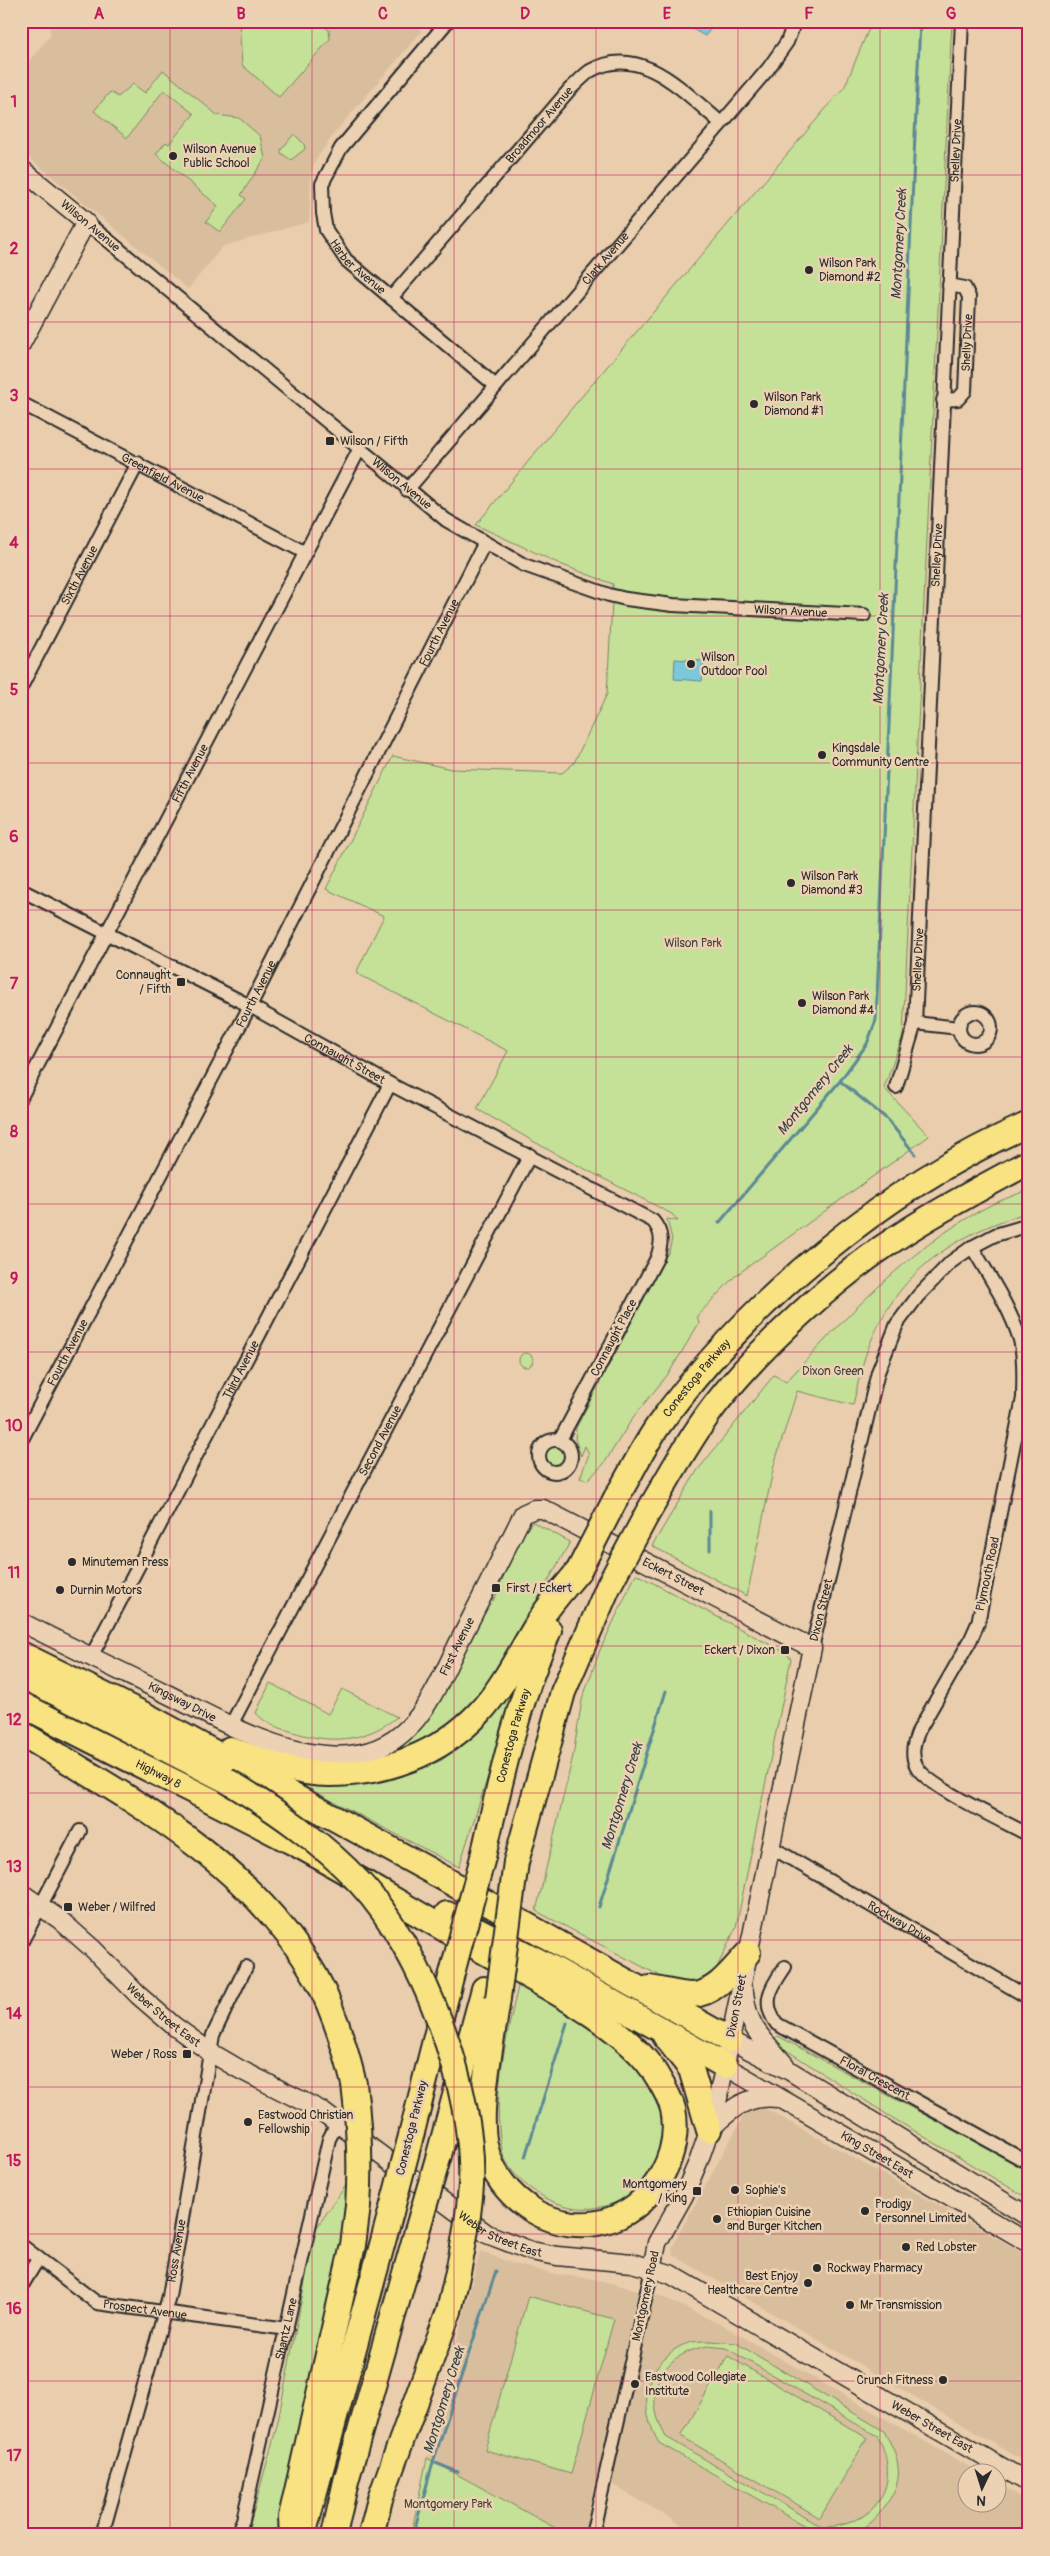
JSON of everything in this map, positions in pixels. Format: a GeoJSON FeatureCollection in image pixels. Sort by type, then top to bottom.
{"type":"FeatureCollection","features":[{"type":"Feature","properties":{"kind":"highway","name":"Conestoga Parkway"},"geometry":{"type":"LineString","coordinates":[[303,2535],[412,2132],[483,1856],[508,1744],[528,1677],[555,1615],[578,1570],[616,1498],[657,1428],[696,1377],[754,1314],[816,1258],[883,1207],[948,1166],[1029,1124]]}},
{"type":"Feature","properties":{"kind":"highway"},"geometry":{"type":"LineString","coordinates":[[334,2535],[346,2481],[439,2155],[491,1993],[516,1862],[563,1692],[588,1629],[609,1585],[686,1447],[715,1405],[764,1351],[822,1295],[896,1238],[955,1202],[1029,1162]]}},
{"type":"Feature","properties":{"kind":"highway"},"geometry":{"type":"LineString","coordinates":[[152,1718],[248,1756],[292,1769],[328,1774],[354,1772],[384,1768],[411,1759],[457,1733],[479,1712],[497,1690],[544,1614],[578,1570]]}},
{"type":"Feature","properties":{"kind":"highway"},"geometry":{"type":"LineString","coordinates":[[21,1654],[152,1718],[427,1869],[730,2040]]}},
{"type":"Feature","properties":{"kind":"highway"},"geometry":{"type":"LineString","coordinates":[[21,1675],[226,1780],[272,1808],[321,1846],[361,1884],[393,1926],[426,1986],[450,2051],[466,2113],[471,2183],[465,2246],[449,2311],[380,2499],[370,2535]]}},
{"type":"Feature","properties":{"kind":"highway","name":"Highway 8"},"geometry":{"type":"LineString","coordinates":[[21,1704],[296,1844]]}},
{"type":"Feature","properties":{"kind":"highway"},"geometry":{"type":"LineString","coordinates":[[21,1733],[184,1835],[227,1869],[288,1936],[316,1977],[347,2054],[354,2084],[359,2128],[358,2206],[353,2245],[291,2516],[292,2535]]}},
{"type":"Feature","properties":{"kind":"highway"},"geometry":{"type":"LineString","coordinates":[[296,1844],[555,1993],[619,2034],[638,2050],[666,2092],[673,2109],[674,2128],[672,2148],[664,2173],[654,2187],[626,2212],[612,2219],[594,2223],[552,2220],[516,2200],[490,2163],[485,2142],[483,2120],[491,1993]]}},
{"type":"Feature","properties":{"kind":"highway"},"geometry":{"type":"LineString","coordinates":[[296,1844],[371,1877],[483,1931],[725,2066]]}},
{"type":"Feature","properties":{"kind":"highway"},"geometry":{"type":"LineString","coordinates":[[630,1984],[692,1995],[703,1993],[723,1981],[748,1953]]}},
{"type":"Feature","properties":{"kind":"highway"},"geometry":{"type":"LineString","coordinates":[[657,2027],[691,2069],[710,2130]]}},
{"type":"Feature","properties":{"kind":"main road","name":"Wilson Avenue"},"geometry":{"type":"LineString","coordinates":[[21,169],[86,222]]}},
{"type":"Feature","properties":{"kind":"main road"},"geometry":{"type":"LineString","coordinates":[[21,344],[86,222]]}},
{"type":"Feature","properties":{"kind":"main road","name":"Eckert Street"},"geometry":{"type":"LineString","coordinates":[[534,1509],[543,1509],[812,1648]]}},
{"type":"Feature","properties":{"kind":"main road","name":"First Avenue"},"geometry":{"type":"LineString","coordinates":[[352,1756],[372,1751],[391,1742],[410,1726],[434,1692],[523,1514],[534,1509]]}},
{"type":"Feature","properties":{"kind":"main road","name":"Kingsway Drive"},"geometry":{"type":"LineString","coordinates":[[21,1622],[90,1657],[278,1746],[314,1754],[352,1756]]}},
{"type":"Feature","properties":{"kind":"main road","name":"Dixon Street"},"geometry":{"type":"LineString","coordinates":[[725,2066],[812,1648]]}},
{"type":"Feature","properties":{"kind":"main road","name":"Weber Street East"},"geometry":{"type":"LineString","coordinates":[[21,1893],[93,1949],[138,1995],[174,2026],[210,2052],[320,2110],[487,2234],[531,2250],[557,2256],[632,2263],[670,2274],[1029,2483]]}},
{"type":"Feature","properties":{"kind":"main road"},"geometry":{"type":"LineString","coordinates":[[742,1978],[746,2014],[752,2027],[790,2071]]}},
{"type":"Feature","properties":{"kind":"main road","name":"King Street East"},"geometry":{"type":"LineString","coordinates":[[730,2040],[790,2071],[1029,2217]]}},
{"type":"Feature","properties":{"kind":"main road","name":"King Street East"},"geometry":{"type":"LineString","coordinates":[[725,2066],[1029,2243]]}},
{"type":"Feature","properties":{"kind":"main road","name":"Montgomery Road"},"geometry":{"type":"LineString","coordinates":[[652,2268],[657,2243],[684,2195],[710,2130],[725,2066]]}},
{"type":"Feature","properties":{"kind":"main road"},"geometry":{"type":"LineString","coordinates":[[710,2130],[733,2108],[743,2103],[762,2096],[781,2098]]}},
{"type":"Feature","properties":{"kind":"street","name":"Clark Avenue"},"geometry":{"type":"LineString","coordinates":[[407,490],[768,69],[787,42],[795,21]]}},
{"type":"Feature","properties":{"kind":"street","name":"Shelley Drive"},"geometry":{"type":"LineString","coordinates":[[896,1087],[915,1023],[962,21]]}},
{"type":"Feature","properties":{"kind":"street","name":"Harber Avenue"},"geometry":{"type":"LineString","coordinates":[[440,24],[341,148],[322,184],[326,230],[346,260],[496,386]]}},
{"type":"Feature","properties":{"kind":"street","name":"Broadmoor Avenue"},"geometry":{"type":"LineString","coordinates":[[391,298],[570,89],[590,72],[609,64],[630,62],[648,67],[664,75],[720,123]]}},
{"type":"Feature","properties":{"kind":"street","name":"Wilson Avenue"},"geometry":{"type":"LineString","coordinates":[[86,222],[407,490],[446,520],[484,544],[546,574],[626,599],[673,605],[864,615]]}},
{"type":"Feature","properties":{"kind":"street","name":"Shelly Drive"},"geometry":{"type":"LineString","coordinates":[[944,400],[958,399],[965,391],[969,297],[965,288],[949,285]]}},
{"type":"Feature","properties":{"kind":"street","name":"Greenfield Avenue"},"geometry":{"type":"LineString","coordinates":[[21,404],[138,463],[304,552]]}},
{"type":"Feature","properties":{"kind":"street","name":"Fifth Avenue"},"geometry":{"type":"LineString","coordinates":[[21,1097],[304,552],[359,450]]}},
{"type":"Feature","properties":{"kind":"street","name":"Sixth Avenue"},"geometry":{"type":"LineString","coordinates":[[21,687],[138,463]]}},
{"type":"Feature","properties":{"kind":"street","name":"Fourth Avenue"},"geometry":{"type":"LineString","coordinates":[[21,1442],[250,1006],[484,544]]}},
{"type":"Feature","properties":{"kind":"street","name":"Connaught Street"},"geometry":{"type":"LineString","coordinates":[[21,890],[250,1006],[390,1084],[530,1155],[653,1221],[660,1234]]}},
{"type":"Feature","properties":{"kind":"street"},"geometry":{"type":"LineString","coordinates":[[915,1023],[959,1028]]}},
{"type":"Feature","properties":{"kind":"street","name":"Third Avenue"},"geometry":{"type":"LineString","coordinates":[[90,1657],[390,1084]]}},
{"type":"Feature","properties":{"kind":"street","name":"Second Avenue"},"geometry":{"type":"LineString","coordinates":[[231,1725],[530,1155]]}},
{"type":"Feature","properties":{"kind":"street","name":"Dixon Street"},"geometry":{"type":"LineString","coordinates":[[812,1648],[878,1372],[897,1324],[918,1296],[951,1262],[972,1247],[995,1235],[1029,1225]]}},
{"type":"Feature","properties":{"kind":"street","name":"Connaught Place"},"geometry":{"type":"LineString","coordinates":[[560,1440],[657,1258],[661,1248],[660,1234]]}},
{"type":"Feature","properties":{"kind":"street","name":"Plymouth Road"},"geometry":{"type":"LineString","coordinates":[[972,1247],[999,1294],[1020,1341],[1023,1398],[1018,1432],[978,1623],[970,1641],[918,1730],[914,1745],[914,1756],[916,1766],[922,1776],[1029,1835]]}},
{"type":"Feature","properties":{"kind":"street"},"geometry":{"type":"LineString","coordinates":[[21,1943],[80,1831]]}},
{"type":"Feature","properties":{"kind":"street","name":"Rockway Drive"},"geometry":{"type":"LineString","coordinates":[[771,1847],[1029,1998]]}},
{"type":"Feature","properties":{"kind":"street","name":"Ross Avenue"},"geometry":{"type":"LineString","coordinates":[[102,2535],[164,2313],[213,2035],[246,1967]]}},
{"type":"Feature","properties":{"kind":"street","name":"Floral Crescent"},"geometry":{"type":"LineString","coordinates":[[785,1967],[770,1990],[771,2017],[776,2024],[1029,2163]]}},
{"type":"Feature","properties":{"kind":"street","name":"Shantz Lane"},"geometry":{"type":"LineString","coordinates":[[232,2535],[240,2529],[243,2520],[329,2139],[338,2122]]}},
{"type":"Feature","properties":{"kind":"street","name":"Prospect Avenue"},"geometry":{"type":"LineString","coordinates":[[21,2245],[97,2303],[287,2329]]}},
{"type":"Feature","properties":{"kind":"street"},"geometry":{"type":"LineString","coordinates":[[21,2287],[38,2259]]}},
{"type":"Feature","properties":{"kind":"street","name":"Montgomery Road"},"geometry":{"type":"LineString","coordinates":[[592,2535],[652,2268]]}},
{"type":"Feature","properties":{"kind":"shaded area","name":"Wilson Avenue Public School"},"geometry":{"type":"Polygon","coordinates":[[[49,21],[411,21],[422,31],[336,131],[315,161],[311,175],[309,222],[223,246],[188,289],[21,151],[21,70],[51,35],[49,21]]]}},
{"type":"Feature","properties":{"kind":"shaded area"},"geometry":{"type":"Polygon","coordinates":[[[759,2105],[1029,2256],[1029,2464],[673,2255],[672,2248],[678,2235],[748,2108],[759,2105]]]}},
{"type":"Feature","properties":{"kind":"shaded area","name":"Eastwood Collegiate Institute"},"geometry":{"type":"Polygon","coordinates":[[[480,2251],[514,2264],[555,2274],[594,2279],[661,2296],[724,2326],[964,2464],[958,2464],[958,2514],[1008,2514],[1008,2490],[1029,2502],[1029,2535],[699,2535],[596,2475],[585,2535],[568,2535],[427,2458],[480,2251]]]}},
{"type":"Feature","properties":{"kind":"green space"},"geometry":{"type":"Polygon","coordinates":[[[75,21],[98,21],[89,29],[83,29],[75,21]]]}},
{"type":"Feature","properties":{"kind":"green space"},"geometry":{"type":"Polygon","coordinates":[[[239,21],[317,21],[329,30],[330,39],[279,97],[242,65],[239,21]]]}},
{"type":"Feature","properties":{"kind":"green space","name":"Wilson Park"},"geometry":{"type":"Polygon","coordinates":[[[872,21],[952,21],[903,1035],[884,1088],[929,1136],[735,1276],[697,1316],[699,1323],[669,1373],[634,1416],[603,1465],[587,1480],[580,1478],[589,1454],[585,1446],[581,1456],[575,1439],[576,1428],[669,1251],[672,1239],[667,1219],[678,1221],[672,1214],[554,1153],[477,1109],[508,1051],[356,973],[384,916],[326,889],[393,756],[451,769],[562,773],[574,763],[607,694],[613,584],[560,564],[476,525],[572,408],[845,86],[872,21]]]}},
{"type":"Feature","properties":{"kind":"green space"},"geometry":{"type":"Polygon","coordinates":[[[163,70],[217,115],[239,118],[260,136],[265,158],[241,195],[246,199],[220,232],[206,222],[218,206],[156,154],[166,142],[169,144],[194,114],[164,90],[127,138],[94,111],[110,92],[118,97],[133,84],[145,93],[163,70]]]}},
{"type":"Feature","properties":{"kind":"green space"},"geometry":{"type":"Polygon","coordinates":[[[294,134],[304,144],[305,149],[291,160],[281,153],[281,150],[294,134]]]}},
{"type":"Feature","properties":{"kind":"green space","name":"Dixon Green"},"geometry":{"type":"Polygon","coordinates":[[[1029,1189],[1029,1212],[974,1233],[949,1247],[908,1281],[891,1303],[877,1328],[863,1363],[853,1405],[797,1391],[774,1465],[747,1596],[652,1546],[697,1471],[774,1375],[786,1382],[854,1310],[902,1265],[928,1245],[983,1209],[1029,1189]]]}},
{"type":"Feature","properties":{"kind":"green space"},"geometry":{"type":"Polygon","coordinates":[[[526,1353],[531,1355],[533,1360],[531,1365],[526,1367],[521,1365],[519,1360],[521,1355],[526,1353]]]}},
{"type":"Feature","properties":{"kind":"green space"},"geometry":{"type":"Polygon","coordinates":[[[555,1444],[564,1447],[567,1456],[564,1465],[555,1468],[546,1465],[543,1456],[546,1447],[555,1444]]]}},
{"type":"Feature","properties":{"kind":"green space"},"geometry":{"type":"Polygon","coordinates":[[[533,1522],[570,1542],[499,1668],[472,1706],[446,1730],[398,1756],[338,1762],[396,1746],[488,1599],[493,1601],[500,1588],[496,1585],[519,1539],[533,1522]]]}},
{"type":"Feature","properties":{"kind":"green space"},"geometry":{"type":"Polygon","coordinates":[[[636,1574],[786,1653],[791,1659],[736,1927],[712,1978],[691,1987],[668,1980],[536,1911],[573,1756],[582,1700],[600,1650],[636,1574]]]}},
{"type":"Feature","properties":{"kind":"green space"},"geometry":{"type":"Polygon","coordinates":[[[270,1683],[328,1714],[342,1689],[397,1717],[371,1732],[345,1739],[318,1738],[304,1735],[272,1725],[256,1713],[270,1683]]]}},
{"type":"Feature","properties":{"kind":"green space"},"geometry":{"type":"Polygon","coordinates":[[[516,1688],[459,1867],[296,1782],[348,1785],[394,1779],[442,1760],[475,1733],[516,1688]]]}},
{"type":"Feature","properties":{"kind":"green space"},"geometry":{"type":"Polygon","coordinates":[[[519,1982],[604,2036],[634,2060],[644,2072],[659,2104],[662,2134],[656,2162],[640,2185],[618,2201],[591,2208],[561,2205],[530,2188],[517,2176],[506,2161],[502,2150],[499,2129],[499,2086],[505,2044],[519,1982]]]}},
{"type":"Feature","properties":{"kind":"green space"},"geometry":{"type":"Polygon","coordinates":[[[778,2036],[1029,2171],[1029,2199],[891,2117],[772,2041],[778,2036]]]}},
{"type":"Feature","properties":{"kind":"green space"},"geometry":{"type":"Polygon","coordinates":[[[346,2185],[345,2227],[276,2535],[247,2535],[277,2426],[315,2230],[346,2185]]]}},
{"type":"Feature","properties":{"kind":"green space"},"geometry":{"type":"Polygon","coordinates":[[[528,2296],[614,2319],[571,2474],[485,2450],[528,2296]]]}},
{"type":"Feature","properties":{"kind":"green space"},"geometry":{"type":"Polygon","coordinates":[[[692,2342],[736,2343],[884,2431],[896,2457],[898,2477],[892,2495],[880,2513],[864,2528],[855,2532],[835,2535],[812,2530],[659,2443],[653,2432],[647,2408],[648,2385],[652,2374],[659,2364],[676,2349],[692,2342]],[[708,2346],[691,2351],[677,2358],[659,2378],[655,2391],[655,2405],[666,2437],[823,2527],[842,2525],[858,2519],[870,2510],[880,2499],[886,2486],[885,2454],[877,2436],[726,2348],[708,2346]]]}},
{"type":"Feature","properties":{"kind":"green space"},"geometry":{"type":"Polygon","coordinates":[[[728,2356],[867,2438],[820,2518],[681,2436],[728,2356]]]}},
{"type":"Feature","properties":{"kind":"green space","name":"Montgomery Park"},"geometry":{"type":"Polygon","coordinates":[[[427,2458],[568,2535],[411,2535],[427,2458]]]}},
{"type":"Feature","properties":{"kind":"water"},"geometry":{"type":"Polygon","coordinates":[[[694,22],[700,22],[710,30],[705,36],[694,30],[694,22]]]}},
{"type":"Feature","properties":{"kind":"water"},"geometry":{"type":"Polygon","coordinates":[[[675,659],[704,661],[702,681],[674,679],[675,659]]]}},
{"type":"Feature","properties":{"kind":"waterway","name":"Montgomery Creek"},"geometry":{"type":"LineString","coordinates":[[719,1223],[840,1081],[867,1044],[876,1020],[920,21]]}},
{"type":"Feature","properties":{"kind":"waterway"},"geometry":{"type":"LineString","coordinates":[[840,1081],[887,1119],[915,1154]]}},
{"type":"Feature","properties":{"kind":"waterway","name":"Montgomery Creek"},"geometry":{"type":"LineString","coordinates":[[710,1511],[710,1550]]}},
{"type":"Feature","properties":{"kind":"waterway","name":"Montgomery Creek"},"geometry":{"type":"LineString","coordinates":[[599,1907],[666,1691]]}},
{"type":"Feature","properties":{"kind":"waterway","name":"Montgomery Creek"},"geometry":{"type":"LineString","coordinates":[[525,2157],[567,2023]]}},
{"type":"Feature","properties":{"kind":"waterway","name":"Montgomery Creek"},"geometry":{"type":"LineString","coordinates":[[413,2535],[433,2462],[496,2271]]}},
{"type":"Feature","properties":{"kind":"waterway"},"geometry":{"type":"LineString","coordinates":[[433,2462],[458,2472]]}},
{"type":"Feature","properties":{"kind":"place","name":"Wilson Avenue Public School"},"geometry":{"type":"Point","coordinates":[173,156]}},
{"type":"Feature","properties":{"kind":"place","name":"Wilson Park Diamond #2"},"geometry":{"type":"Point","coordinates":[809,270]}},
{"type":"Feature","properties":{"kind":"place","name":"Wilson Park Diamond #1"},"geometry":{"type":"Point","coordinates":[754,404]}},
{"type":"Feature","properties":{"kind":"place","name":"Wilson / Fifth"},"geometry":{"type":"Point","coordinates":[330,441]}},
{"type":"Feature","properties":{"kind":"place","name":"Wilson Outdoor Pool"},"geometry":{"type":"Point","coordinates":[691,664]}},
{"type":"Feature","properties":{"kind":"place","name":"Kingsdale Community Centre"},"geometry":{"type":"Point","coordinates":[822,755]}},
{"type":"Feature","properties":{"kind":"place","name":"Wilson Park Diamond #3"},"geometry":{"type":"Point","coordinates":[791,883]}},
{"type":"Feature","properties":{"kind":"place","name":"Connaught / Fifth"},"geometry":{"type":"Point","coordinates":[181,982]}},
{"type":"Feature","properties":{"kind":"place","name":"Wilson Park Diamond #4"},"geometry":{"type":"Point","coordinates":[802,1003]}},
{"type":"Feature","properties":{"kind":"place","name":"Minuteman Press"},"geometry":{"type":"Point","coordinates":[72,1562]}},
{"type":"Feature","properties":{"kind":"place","name":"First / Eckert"},"geometry":{"type":"Point","coordinates":[496,1588]}},
{"type":"Feature","properties":{"kind":"place","name":"Durnin Motors"},"geometry":{"type":"Point","coordinates":[60,1590]}},
{"type":"Feature","properties":{"kind":"place","name":"Eckert / Dixon"},"geometry":{"type":"Point","coordinates":[785,1650]}},
{"type":"Feature","properties":{"kind":"place","name":"Weber / Wilfred"},"geometry":{"type":"Point","coordinates":[68,1907]}},
{"type":"Feature","properties":{"kind":"place","name":"Weber / Ross"},"geometry":{"type":"Point","coordinates":[187,2054]}},
{"type":"Feature","properties":{"kind":"place","name":"Eastwood Christian Fellowship"},"geometry":{"type":"Point","coordinates":[248,2122]}},
{"type":"Feature","properties":{"kind":"place","name":"Sophie's"},"geometry":{"type":"Point","coordinates":[735,2190]}},
{"type":"Feature","properties":{"kind":"place","name":"Montgomery / King"},"geometry":{"type":"Point","coordinates":[697,2191]}},
{"type":"Feature","properties":{"kind":"place","name":"Prodigy Personnel Limited"},"geometry":{"type":"Point","coordinates":[865,2211]}},
{"type":"Feature","properties":{"kind":"place","name":"Ethiopian Cuisine and Burger Kitchen"},"geometry":{"type":"Point","coordinates":[717,2219]}},
{"type":"Feature","properties":{"kind":"place","name":"Red Lobster"},"geometry":{"type":"Point","coordinates":[906,2247]}},
{"type":"Feature","properties":{"kind":"place","name":"Rockway Pharmacy"},"geometry":{"type":"Point","coordinates":[817,2268]}},
{"type":"Feature","properties":{"kind":"place","name":"Best Enjoy Healthcare Centre"},"geometry":{"type":"Point","coordinates":[808,2283]}},
{"type":"Feature","properties":{"kind":"place","name":"Mr Transmission"},"geometry":{"type":"Point","coordinates":[850,2305]}},
{"type":"Feature","properties":{"kind":"place","name":"Crunch Fitness"},"geometry":{"type":"Point","coordinates":[943,2380]}},
{"type":"Feature","properties":{"kind":"place","name":"Eastwood Collegiate Institute"},"geometry":{"type":"Point","coordinates":[635,2384]}}]}
